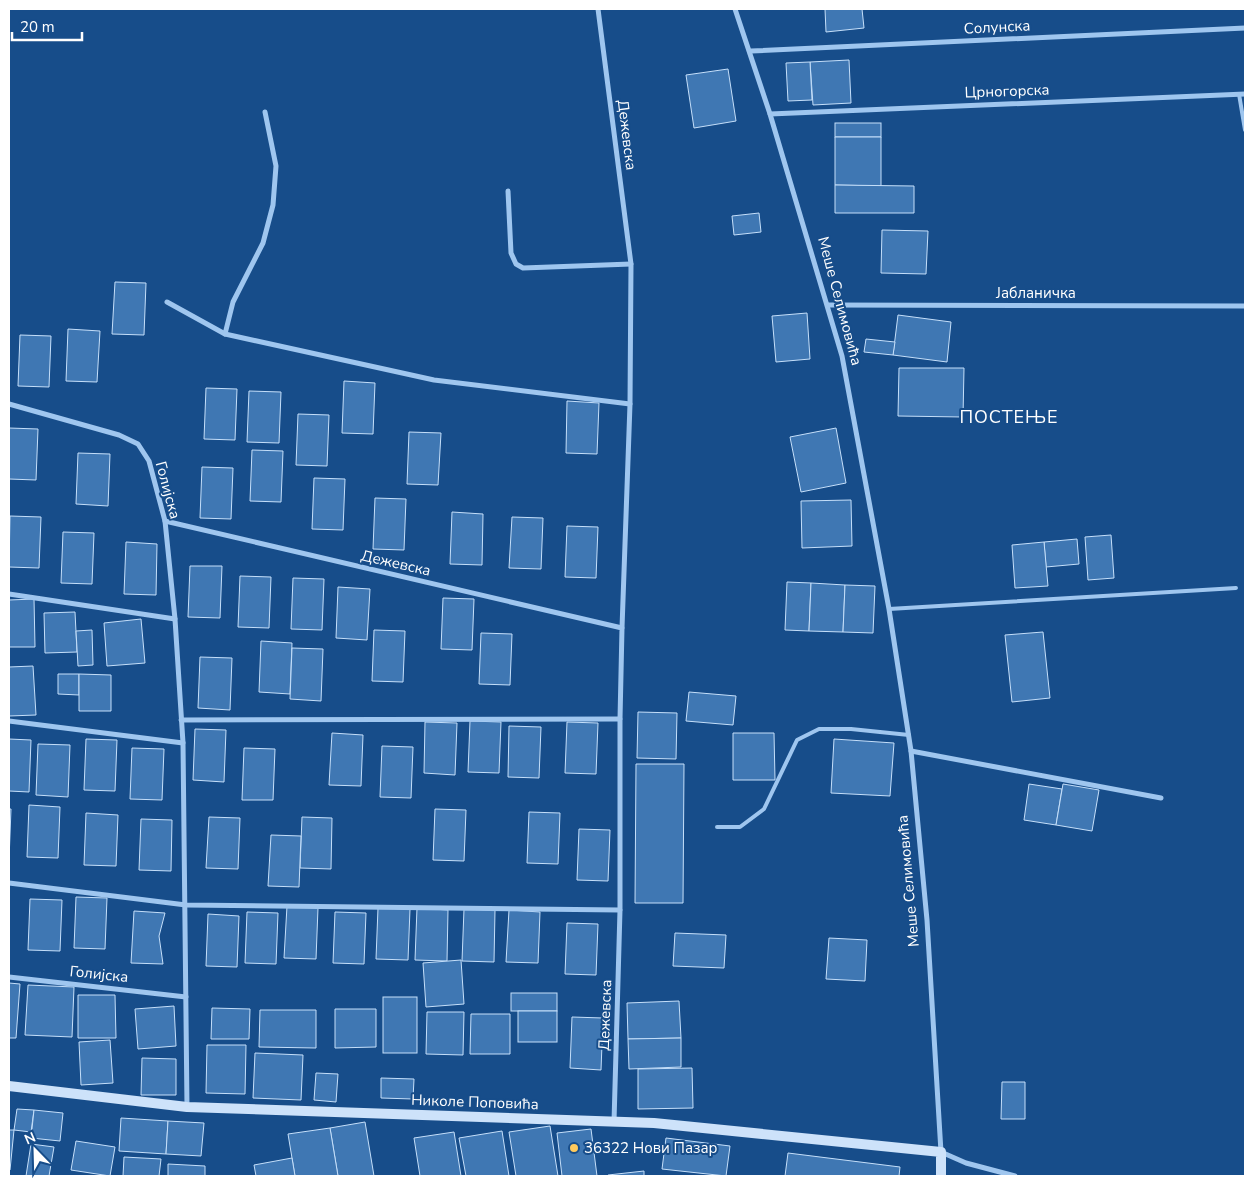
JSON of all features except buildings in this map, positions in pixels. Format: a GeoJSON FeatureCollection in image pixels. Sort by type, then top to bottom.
{"type":"FeatureCollection","features":[{"type":"Feature","properties":{"kind":"main road","name":"Николе Поповића"},"geometry":{"type":"LineString","coordinates":[[9,1086],[187,1107],[654,1123],[941,1152]]}},
{"type":"Feature","properties":{"kind":"main road","name":"Меше Селимовића"},"geometry":{"type":"LineString","coordinates":[[941,1152],[941,1176]]}},
{"type":"Feature","properties":{"kind":"street","name":"Дежевска"},"geometry":{"type":"LineString","coordinates":[[598,9],[631,264],[630,404],[620,718],[620,910],[614,1122]]}},
{"type":"Feature","properties":{"kind":"street","name":"Меше Селимовића"},"geometry":{"type":"LineString","coordinates":[[736,9],[770,114],[842,356],[889,609],[911,751],[927,920],[941,1152]]}},
{"type":"Feature","properties":{"kind":"street","name":"Солунска"},"geometry":{"type":"LineString","coordinates":[[750,51],[1245,28]]}},
{"type":"Feature","properties":{"kind":"street","name":"Црногорска"},"geometry":{"type":"LineString","coordinates":[[770,114],[1245,94]]}},
{"type":"Feature","properties":{"kind":"street"},"geometry":{"type":"LineString","coordinates":[[225,334],[233,302],[263,243],[273,205],[276,166],[265,112]]}},
{"type":"Feature","properties":{"kind":"street"},"geometry":{"type":"LineString","coordinates":[[508,191],[511,253],[516,264],[523,268],[631,264]]}},
{"type":"Feature","properties":{"kind":"street"},"geometry":{"type":"LineString","coordinates":[[167,302],[225,334],[434,380],[630,404]]}},
{"type":"Feature","properties":{"kind":"street","name":"Јабланичка"},"geometry":{"type":"LineString","coordinates":[[828,305],[1245,306]]}},
{"type":"Feature","properties":{"kind":"street","name":"Голијска"},"geometry":{"type":"LineString","coordinates":[[9,404],[119,435],[138,444],[149,461],[164,521],[175,620],[183,743],[187,1107]]}},
{"type":"Feature","properties":{"kind":"street","name":"Дежевска"},"geometry":{"type":"LineString","coordinates":[[164,521],[622,628]]}},
{"type":"Feature","properties":{"kind":"street"},"geometry":{"type":"LineString","coordinates":[[9,594],[175,620]]}},
{"type":"Feature","properties":{"kind":"street"},"geometry":{"type":"LineString","coordinates":[[181,720],[620,718]]}},
{"type":"Feature","properties":{"kind":"street"},"geometry":{"type":"LineString","coordinates":[[9,721],[183,743]]}},
{"type":"Feature","properties":{"kind":"street"},"geometry":{"type":"LineString","coordinates":[[911,751],[1161,798]]}},
{"type":"Feature","properties":{"kind":"street"},"geometry":{"type":"LineString","coordinates":[[9,882],[186,905],[620,910]]}},
{"type":"Feature","properties":{"kind":"street","name":"Голијска"},"geometry":{"type":"LineString","coordinates":[[9,977],[186,997]]}},
{"type":"Feature","properties":{"kind":"street"},"geometry":{"type":"LineString","coordinates":[[941,1152],[966,1162],[1015,1176]]}},
{"type":"Feature","properties":{"kind":"lane"},"geometry":{"type":"LineString","coordinates":[[1239,94],[1245,130]]}},
{"type":"Feature","properties":{"kind":"lane"},"geometry":{"type":"LineString","coordinates":[[889,609],[1236,588]]}},
{"type":"Feature","properties":{"kind":"lane"},"geometry":{"type":"LineString","coordinates":[[717,827],[740,827],[764,809],[797,740],[819,728],[909,735]]}},
{"type":"Feature","properties":{"kind":"place","name":"36322 Нови Пазар"},"geometry":{"type":"Point","coordinates":[574,1148]}},
{"type":"Feature","properties":{"kind":"district","name":"ПОСТЕЊЕ"},"geometry":{"type":"Point","coordinates":[1009,417]}}]}
